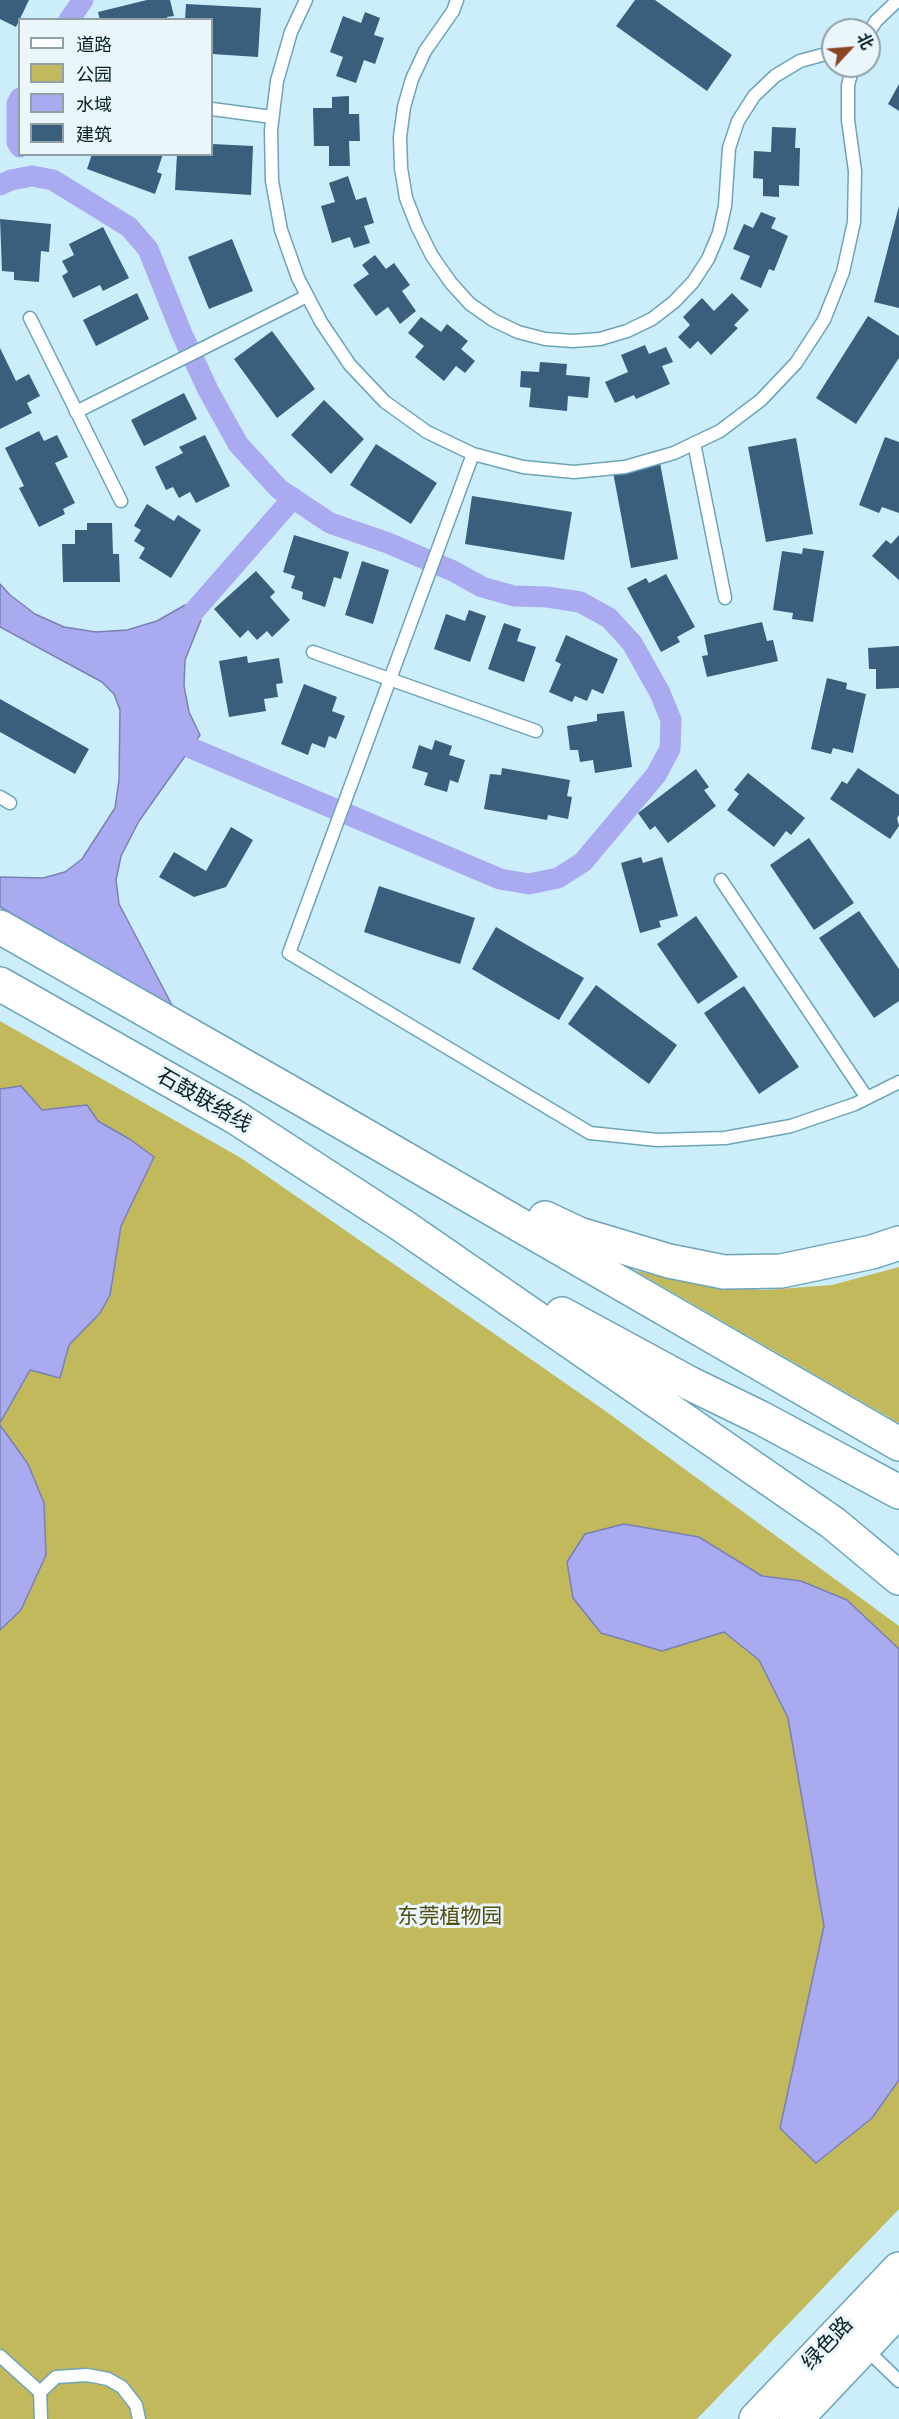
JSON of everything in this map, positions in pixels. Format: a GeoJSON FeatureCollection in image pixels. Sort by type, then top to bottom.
{"type":"FeatureCollection","features":[{"type":"Feature","properties":{"kind":"main road"},"geometry":{"type":"LineString","coordinates":[[0,927],[899,1444]]}},
{"type":"Feature","properties":{"kind":"main road","name":"石鼓联络线"},"geometry":{"type":"LineString","coordinates":[[0,984],[235,1118],[403,1226]]}},
{"type":"Feature","properties":{"kind":"main road"},"geometry":{"type":"LineString","coordinates":[[300,1098],[579,1234],[669,1261],[724,1272],[781,1271],[872,1252],[899,1243]]}},
{"type":"Feature","properties":{"kind":"main road"},"geometry":{"type":"LineString","coordinates":[[403,1226],[691,1384],[761,1418],[899,1492]]}},
{"type":"Feature","properties":{"kind":"main road"},"geometry":{"type":"LineString","coordinates":[[403,1226],[833,1523],[899,1578]]}},
{"type":"Feature","properties":{"kind":"main road"},"geometry":{"type":"LineString","coordinates":[[761,1418],[865,1461],[899,1469]]}},
{"type":"Feature","properties":{"kind":"main road","name":"绿色路"},"geometry":{"type":"LineString","coordinates":[[756,2419],[899,2269]]}},
{"type":"Feature","properties":{"kind":"main road","name":"绿色路"},"geometry":{"type":"LineString","coordinates":[[796,2419],[899,2310]]}},
{"type":"Feature","properties":{"kind":"lane"},"geometry":{"type":"LineString","coordinates":[[306,0],[291,32],[277,81],[271,130],[272,181],[281,230],[298,278],[321,322],[350,365],[385,402],[427,432],[473,454],[523,467],[574,472],[625,467],[674,453],[720,430],[761,400],[796,363],[824,320],[843,272],[854,222],[855,171],[848,120],[850,78]]}},
{"type":"Feature","properties":{"kind":"lane"},"geometry":{"type":"LineString","coordinates":[[457,0],[453,11],[425,51],[412,78],[404,107],[400,137],[401,168],[406,198],[432,256],[451,283],[470,304],[493,320],[518,332],[545,339],[573,341],[600,339],[627,331],[652,319],[674,302],[708,259],[719,233],[725,206],[729,148],[744,112],[754,96],[775,76],[800,61],[821,55]]}},
{"type":"Feature","properties":{"kind":"lane"},"geometry":{"type":"LineString","coordinates":[[879,18],[898,0]]}},
{"type":"Feature","properties":{"kind":"lane"},"geometry":{"type":"LineString","coordinates":[[213,109],[272,117]]}},
{"type":"Feature","properties":{"kind":"lane"},"geometry":{"type":"LineString","coordinates":[[76,412],[307,296]]}},
{"type":"Feature","properties":{"kind":"lane"},"geometry":{"type":"LineString","coordinates":[[30,318],[121,501]]}},
{"type":"Feature","properties":{"kind":"lane"},"geometry":{"type":"LineString","coordinates":[[694,443],[725,598]]}},
{"type":"Feature","properties":{"kind":"lane"},"geometry":{"type":"LineString","coordinates":[[473,454],[289,953],[590,1133],[657,1140],[725,1138],[791,1126],[867,1098],[899,1082]]}},
{"type":"Feature","properties":{"kind":"lane"},"geometry":{"type":"LineString","coordinates":[[313,652],[536,731]]}},
{"type":"Feature","properties":{"kind":"lane"},"geometry":{"type":"LineString","coordinates":[[721,880],[867,1098]]}},
{"type":"Feature","properties":{"kind":"lane"},"geometry":{"type":"LineString","coordinates":[[864,2347],[899,2381]]}},
{"type":"Feature","properties":{"kind":"lane"},"geometry":{"type":"LineString","coordinates":[[0,2356],[40,2392],[41,2419]]}},
{"type":"Feature","properties":{"kind":"lane"},"geometry":{"type":"LineString","coordinates":[[40,2392],[56,2376],[87,2375],[108,2379],[122,2387],[136,2404],[139,2419]]}},
{"type":"Feature","properties":{"kind":"green space","name":"东莞植物园"},"geometry":{"type":"Polygon","coordinates":[[[0,1021],[241,1158],[604,1410],[899,1626],[899,2209],[697,2419],[0,2419],[0,1021]]]}},
{"type":"Feature","properties":{"kind":"green space"},"geometry":{"type":"Polygon","coordinates":[[[899,1267],[899,1423],[634,1270],[699,1285],[765,1290],[832,1285],[899,1267]]]}},
{"type":"Feature","properties":{"kind":"water"},"geometry":{"type":"Polygon","coordinates":[[[0,584],[10,595],[35,614],[64,627],[96,632],[127,630],[157,621],[185,605],[201,620],[185,660],[184,686],[189,712],[200,735],[139,821],[121,856],[116,880],[119,904],[173,1007],[0,907],[0,877],[43,878],[65,872],[82,859],[115,808],[119,780],[120,710],[114,694],[102,682],[0,627],[0,584]]]}},
{"type":"Feature","properties":{"kind":"water"},"geometry":{"type":"Polygon","coordinates":[[[21,1086],[42,1110],[87,1105],[98,1121],[131,1140],[154,1157],[121,1226],[110,1295],[100,1313],[69,1345],[60,1378],[30,1370],[0,1423],[0,1089],[21,1086]]]}},
{"type":"Feature","properties":{"kind":"water"},"geometry":{"type":"Polygon","coordinates":[[[0,1425],[28,1464],[44,1503],[46,1555],[21,1610],[0,1630],[0,1425]]]}},
{"type":"Feature","properties":{"kind":"water"},"geometry":{"type":"Polygon","coordinates":[[[624,1524],[699,1537],[762,1576],[801,1581],[847,1600],[899,1649],[899,2080],[872,2118],[816,2163],[780,2128],[824,1926],[788,1718],[759,1660],[724,1632],[662,1651],[601,1633],[573,1598],[567,1562],[585,1534],[624,1524]]]}},
{"type":"Feature","properties":{"kind":"building"},"geometry":{"type":"Polygon","coordinates":[[[0,0],[29,0],[20,18],[18,18],[16,27],[0,19],[0,0]]]}},
{"type":"Feature","properties":{"kind":"building"},"geometry":{"type":"Polygon","coordinates":[[[147,0],[170,0],[174,16],[167,18],[100,18],[98,12],[147,0]]]}},
{"type":"Feature","properties":{"kind":"building"},"geometry":{"type":"Polygon","coordinates":[[[635,0],[655,0],[732,55],[707,91],[616,26],[635,0]]]}},
{"type":"Feature","properties":{"kind":"building"},"geometry":{"type":"Polygon","coordinates":[[[186,4],[261,8],[258,57],[213,54],[213,18],[185,18],[186,4]]]}},
{"type":"Feature","properties":{"kind":"building"},"geometry":{"type":"Polygon","coordinates":[[[365,12],[380,18],[374,35],[384,38],[375,64],[364,60],[356,83],[336,76],[343,57],[330,52],[343,16],[361,23],[365,12]]]}},
{"type":"Feature","properties":{"kind":"building"},"geometry":{"type":"Polygon","coordinates":[[[899,84],[899,111],[888,104],[899,84]]]}},
{"type":"Feature","properties":{"kind":"building"},"geometry":{"type":"Polygon","coordinates":[[[349,96],[349,114],[359,114],[360,141],[349,141],[350,166],[329,166],[329,146],[314,146],[313,108],[332,108],[332,97],[349,96]]]}},
{"type":"Feature","properties":{"kind":"building"},"geometry":{"type":"Polygon","coordinates":[[[772,127],[796,128],[795,148],[800,148],[799,186],[779,185],[779,197],[763,196],[763,179],[753,178],[754,151],[771,152],[772,127]]]}},
{"type":"Feature","properties":{"kind":"building"},"geometry":{"type":"Polygon","coordinates":[[[213,144],[253,146],[251,195],[175,190],[177,156],[213,156],[213,144]]]}},
{"type":"Feature","properties":{"kind":"building"},"geometry":{"type":"Polygon","coordinates":[[[91,156],[162,156],[157,172],[162,174],[155,194],[87,169],[91,156]]]}},
{"type":"Feature","properties":{"kind":"building"},"geometry":{"type":"Polygon","coordinates":[[[348,176],[356,200],[366,197],[374,223],[364,226],[370,243],[354,248],[350,237],[332,243],[321,206],[335,202],[329,183],[348,176]]]}},
{"type":"Feature","properties":{"kind":"building"},"geometry":{"type":"Polygon","coordinates":[[[899,206],[899,308],[874,302],[899,206]]]}},
{"type":"Feature","properties":{"kind":"building"},"geometry":{"type":"Polygon","coordinates":[[[761,212],[776,218],[771,228],[788,236],[774,271],[769,269],[761,288],[740,279],[750,256],[733,249],[744,224],[753,228],[761,212]]]}},
{"type":"Feature","properties":{"kind":"building"},"geometry":{"type":"Polygon","coordinates":[[[0,219],[51,224],[49,252],[41,251],[39,282],[14,280],[14,272],[2,271],[0,219]]]}},
{"type":"Feature","properties":{"kind":"building"},"geometry":{"type":"Polygon","coordinates":[[[103,227],[129,278],[103,291],[100,285],[73,298],[62,276],[68,272],[62,261],[74,255],[69,244],[103,227]]]}},
{"type":"Feature","properties":{"kind":"building"},"geometry":{"type":"Polygon","coordinates":[[[232,239],[253,291],[209,309],[188,257],[232,239]]]}},
{"type":"Feature","properties":{"kind":"building"},"geometry":{"type":"Polygon","coordinates":[[[375,255],[386,269],[394,263],[410,285],[402,291],[416,311],[400,324],[388,307],[376,316],[353,285],[369,274],[362,265],[375,255]]]}},
{"type":"Feature","properties":{"kind":"building"},"geometry":{"type":"Polygon","coordinates":[[[137,293],[149,319],[96,346],[83,320],[137,293]]]}},
{"type":"Feature","properties":{"kind":"building"},"geometry":{"type":"Polygon","coordinates":[[[732,293],[749,310],[734,325],[738,328],[711,355],[698,341],[690,349],[678,337],[690,325],[683,317],[702,298],[714,311],[732,293]]]}},
{"type":"Feature","properties":{"kind":"building"},"geometry":{"type":"Polygon","coordinates":[[[868,316],[899,336],[899,358],[856,424],[816,398],[868,316]]]}},
{"type":"Feature","properties":{"kind":"building"},"geometry":{"type":"Polygon","coordinates":[[[421,317],[441,332],[447,324],[468,341],[461,349],[475,361],[465,373],[456,366],[444,381],[415,357],[424,346],[408,333],[421,317]]]}},
{"type":"Feature","properties":{"kind":"building"},"geometry":{"type":"Polygon","coordinates":[[[272,331],[315,389],[277,418],[234,359],[272,331]]]}},
{"type":"Feature","properties":{"kind":"building"},"geometry":{"type":"Polygon","coordinates":[[[645,345],[649,354],[666,347],[673,362],[662,366],[670,384],[636,399],[634,395],[615,403],[605,382],[628,372],[621,355],[645,345]]]}},
{"type":"Feature","properties":{"kind":"building"},"geometry":{"type":"Polygon","coordinates":[[[0,348],[16,381],[29,374],[40,396],[27,403],[32,413],[0,429],[0,348]]]}},
{"type":"Feature","properties":{"kind":"building"},"geometry":{"type":"Polygon","coordinates":[[[540,362],[567,364],[566,375],[590,377],[588,398],[568,396],[567,411],[529,407],[531,388],[520,387],[521,371],[539,372],[540,362]]]}},
{"type":"Feature","properties":{"kind":"building"},"geometry":{"type":"Polygon","coordinates":[[[184,393],[197,419],[144,446],[131,420],[184,393]]]}},
{"type":"Feature","properties":{"kind":"building"},"geometry":{"type":"Polygon","coordinates":[[[324,400],[364,439],[331,474],[291,435],[324,400]]]}},
{"type":"Feature","properties":{"kind":"building"},"geometry":{"type":"Polygon","coordinates":[[[39,431],[44,441],[57,435],[68,457],[55,463],[75,503],[63,509],[65,514],[39,527],[19,488],[24,486],[5,448],[39,431]]]}},
{"type":"Feature","properties":{"kind":"building"},"geometry":{"type":"Polygon","coordinates":[[[205,435],[230,486],[196,503],[190,492],[179,498],[173,487],[166,490],[155,467],[183,453],[179,447],[205,435]]]}},
{"type":"Feature","properties":{"kind":"building"},"geometry":{"type":"Polygon","coordinates":[[[885,437],[899,442],[899,513],[882,507],[879,513],[859,505],[885,437]]]}},
{"type":"Feature","properties":{"kind":"building"},"geometry":{"type":"Polygon","coordinates":[[[796,438],[813,534],[766,542],[748,447],[796,438]]]}},
{"type":"Feature","properties":{"kind":"building"},"geometry":{"type":"Polygon","coordinates":[[[376,444],[437,483],[411,524],[350,485],[376,444]]]}},
{"type":"Feature","properties":{"kind":"building"},"geometry":{"type":"Polygon","coordinates":[[[660,463],[678,559],[631,568],[613,472],[660,463]]]}},
{"type":"Feature","properties":{"kind":"building"},"geometry":{"type":"Polygon","coordinates":[[[472,496],[572,512],[564,560],[465,544],[472,496]]]}},
{"type":"Feature","properties":{"kind":"building"},"geometry":{"type":"Polygon","coordinates":[[[147,504],[174,521],[178,515],[201,530],[171,578],[139,558],[145,548],[134,541],[141,530],[134,526],[147,504]]]}},
{"type":"Feature","properties":{"kind":"building"},"geometry":{"type":"Polygon","coordinates":[[[87,523],[112,523],[113,554],[119,554],[120,582],[63,582],[62,544],[75,544],[75,530],[87,530],[87,523]]]}},
{"type":"Feature","properties":{"kind":"building"},"geometry":{"type":"Polygon","coordinates":[[[294,535],[349,552],[341,579],[334,577],[325,607],[302,599],[303,592],[291,588],[295,576],[283,572],[294,535]]]}},
{"type":"Feature","properties":{"kind":"building"},"geometry":{"type":"Polygon","coordinates":[[[899,535],[899,580],[872,556],[886,540],[891,544],[899,535]]]}},
{"type":"Feature","properties":{"kind":"building"},"geometry":{"type":"Polygon","coordinates":[[[803,548],[824,551],[813,622],[792,619],[793,613],[773,610],[782,551],[802,554],[803,548]]]}},
{"type":"Feature","properties":{"kind":"building"},"geometry":{"type":"Polygon","coordinates":[[[362,561],[389,570],[373,624],[345,615],[362,561]]]}},
{"type":"Feature","properties":{"kind":"building"},"geometry":{"type":"Polygon","coordinates":[[[256,571],[275,592],[270,597],[290,620],[272,637],[267,631],[257,640],[248,630],[240,638],[214,609],[256,571]]]}},
{"type":"Feature","properties":{"kind":"building"},"geometry":{"type":"Polygon","coordinates":[[[666,574],[695,627],[677,637],[680,642],[661,652],[627,588],[646,578],[649,583],[666,574]]]}},
{"type":"Feature","properties":{"kind":"building"},"geometry":{"type":"Polygon","coordinates":[[[469,610],[486,616],[470,662],[434,649],[446,614],[465,621],[469,610]]]}},
{"type":"Feature","properties":{"kind":"building"},"geometry":{"type":"Polygon","coordinates":[[[762,622],[767,641],[773,640],[778,661],[707,677],[702,656],[708,655],[704,635],[762,622]]]}},
{"type":"Feature","properties":{"kind":"building"},"geometry":{"type":"Polygon","coordinates":[[[504,623],[521,629],[517,641],[536,647],[524,682],[488,669],[504,623]]]}},
{"type":"Feature","properties":{"kind":"building"},"geometry":{"type":"Polygon","coordinates":[[[566,635],[618,659],[603,694],[592,689],[587,701],[575,696],[572,702],[549,692],[561,664],[555,661],[566,635]]]}},
{"type":"Feature","properties":{"kind":"building"},"geometry":{"type":"Polygon","coordinates":[[[899,646],[899,688],[876,689],[876,669],[869,669],[868,648],[899,646]]]}},
{"type":"Feature","properties":{"kind":"building"},"geometry":{"type":"Polygon","coordinates":[[[247,656],[248,663],[279,658],[283,683],[276,684],[278,697],[264,699],[266,711],[229,717],[219,661],[247,656]]]}},
{"type":"Feature","properties":{"kind":"building"},"geometry":{"type":"Polygon","coordinates":[[[827,678],[847,683],[846,689],[866,694],[853,753],[833,748],[831,754],[811,749],[827,678]]]}},
{"type":"Feature","properties":{"kind":"building"},"geometry":{"type":"Polygon","coordinates":[[[304,684],[337,697],[332,711],[345,716],[336,739],[329,736],[325,748],[312,743],[308,755],[281,744],[304,684]]]}},
{"type":"Feature","properties":{"kind":"building"},"geometry":{"type":"Polygon","coordinates":[[[0,699],[89,749],[75,774],[0,732],[0,699]]]}},
{"type":"Feature","properties":{"kind":"building"},"geometry":{"type":"Polygon","coordinates":[[[624,711],[632,767],[595,773],[593,760],[580,762],[578,750],[570,750],[567,726],[597,721],[597,714],[624,711]]]}},
{"type":"Feature","properties":{"kind":"building"},"geometry":{"type":"Polygon","coordinates":[[[435,740],[452,746],[449,755],[465,760],[458,783],[450,780],[447,792],[424,785],[428,773],[412,768],[419,745],[432,750],[435,740]]]}},
{"type":"Feature","properties":{"kind":"building"},"geometry":{"type":"Polygon","coordinates":[[[502,768],[570,780],[567,796],[572,797],[568,819],[548,815],[547,820],[484,809],[490,774],[501,775],[502,768]]]}},
{"type":"Feature","properties":{"kind":"building"},"geometry":{"type":"Polygon","coordinates":[[[858,768],[899,795],[897,818],[899,826],[890,839],[830,799],[842,781],[847,784],[858,768]]]}},
{"type":"Feature","properties":{"kind":"building"},"geometry":{"type":"Polygon","coordinates":[[[696,769],[709,787],[704,790],[716,806],[668,843],[655,826],[650,830],[638,813],[696,769]]]}},
{"type":"Feature","properties":{"kind":"building"},"geometry":{"type":"Polygon","coordinates":[[[748,773],[805,818],[791,835],[786,831],[774,847],[727,810],[739,794],[734,790],[748,773]]]}},
{"type":"Feature","properties":{"kind":"building"},"geometry":{"type":"Polygon","coordinates":[[[231,827],[253,840],[226,887],[194,897],[159,877],[174,852],[206,871],[231,827]]]}},
{"type":"Feature","properties":{"kind":"building"},"geometry":{"type":"Polygon","coordinates":[[[809,838],[854,903],[814,930],[770,865],[809,838]]]}},
{"type":"Feature","properties":{"kind":"building"},"geometry":{"type":"Polygon","coordinates":[[[641,857],[643,863],[662,857],[678,916],[659,921],[661,927],[640,933],[621,863],[641,857]]]}},
{"type":"Feature","properties":{"kind":"building"},"geometry":{"type":"Polygon","coordinates":[[[379,886],[475,918],[460,964],[364,932],[379,886]]]}},
{"type":"Feature","properties":{"kind":"building"},"geometry":{"type":"Polygon","coordinates":[[[859,911],[899,969],[899,1001],[874,1018],[819,938],[859,911]]]}},
{"type":"Feature","properties":{"kind":"building"},"geometry":{"type":"Polygon","coordinates":[[[696,916],[738,977],[698,1004],[657,944],[696,916]]]}},
{"type":"Feature","properties":{"kind":"building"},"geometry":{"type":"Polygon","coordinates":[[[496,927],[584,978],[559,1020],[472,969],[496,927]]]}},
{"type":"Feature","properties":{"kind":"building"},"geometry":{"type":"Polygon","coordinates":[[[596,985],[677,1045],[649,1084],[568,1024],[596,985]]]}},
{"type":"Feature","properties":{"kind":"building"},"geometry":{"type":"Polygon","coordinates":[[[744,986],[799,1067],[759,1094],[704,1013],[744,986]]]}},
{"type":"Feature","properties":{"kind":"waterway"},"geometry":{"type":"LineString","coordinates":[[70,18],[83,0]]}},
{"type":"Feature","properties":{"kind":"waterway"},"geometry":{"type":"LineString","coordinates":[[18,102],[18,144]]}},
{"type":"Feature","properties":{"kind":"waterway"},"geometry":{"type":"LineString","coordinates":[[0,185],[11,180],[32,176],[53,180],[129,227],[148,249],[182,334],[208,390],[238,444],[279,489],[330,523],[388,543],[453,571],[482,587],[514,596],[547,597],[580,602],[609,618],[632,643],[660,693],[671,720],[670,749],[656,775],[583,862],[558,878],[529,884],[500,879],[191,748],[171,728]]}},
{"type":"Feature","properties":{"kind":"waterway"},"geometry":{"type":"LineString","coordinates":[[175,633],[293,498]]}}]}
